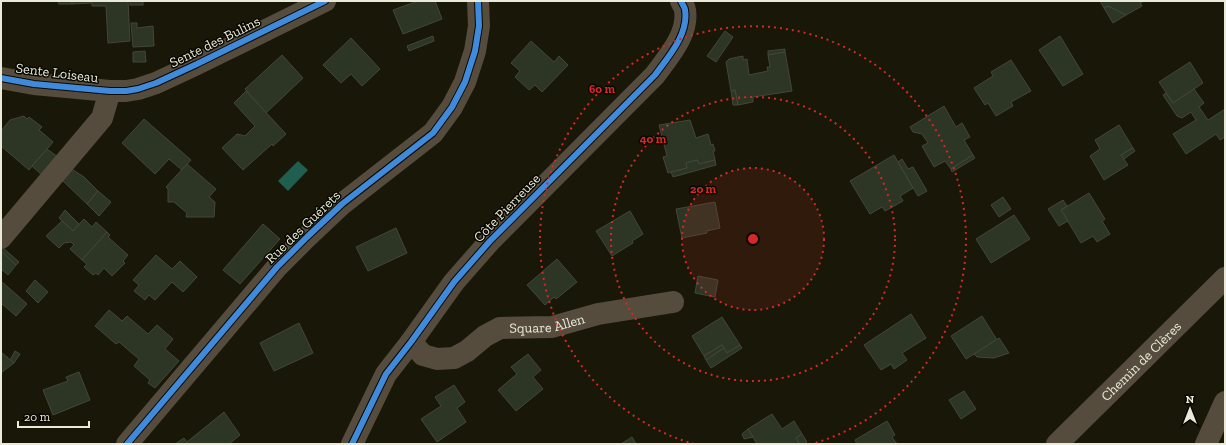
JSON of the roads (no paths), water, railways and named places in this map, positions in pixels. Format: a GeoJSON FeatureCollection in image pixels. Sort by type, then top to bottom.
{"type":"FeatureCollection","features":[{"type":"Feature","properties":{"kind":"street","name":"Sente des Bulins"},"geometry":{"type":"LineString","coordinates":[[110,91],[138,89],[156,83],[325,1]]}},
{"type":"Feature","properties":{"kind":"street","name":"Rue des Guérets"},"geometry":{"type":"LineString","coordinates":[[127,444],[272,273],[292,252],[342,204],[433,132],[452,107],[465,82],[475,50],[479,26],[478,1]]}},
{"type":"Feature","properties":{"kind":"street","name":"Côte Pierreuse"},"geometry":{"type":"LineString","coordinates":[[352,444],[386,374],[454,282],[490,241],[655,75],[676,47],[684,29],[685,10],[681,1]]}},
{"type":"Feature","properties":{"kind":"street","name":"Sente Loiseau"},"geometry":{"type":"LineString","coordinates":[[4,84],[34,84],[110,91]]}},
{"type":"Feature","properties":{"kind":"street"},"geometry":{"type":"LineString","coordinates":[[1,238],[102,118],[110,91]]}},
{"type":"Feature","properties":{"kind":"street","name":"Chemin de Clères"},"geometry":{"type":"LineString","coordinates":[[1057,444],[1225,278]]}},
{"type":"Feature","properties":{"kind":"street","name":"Square Allen"},"geometry":{"type":"LineString","coordinates":[[411,342],[423,354],[437,359],[454,358],[467,351],[485,336],[500,328],[552,327],[598,314],[674,302]]}},
{"type":"Feature","properties":{"kind":"street"},"geometry":{"type":"LineString","coordinates":[[1206,444],[1225,402]]}},
{"type":"Feature","properties":{"kind":"water"},"geometry":{"type":"Polygon","coordinates":[[[298,161],[308,170],[288,191],[278,181],[298,161]]]}}]}
